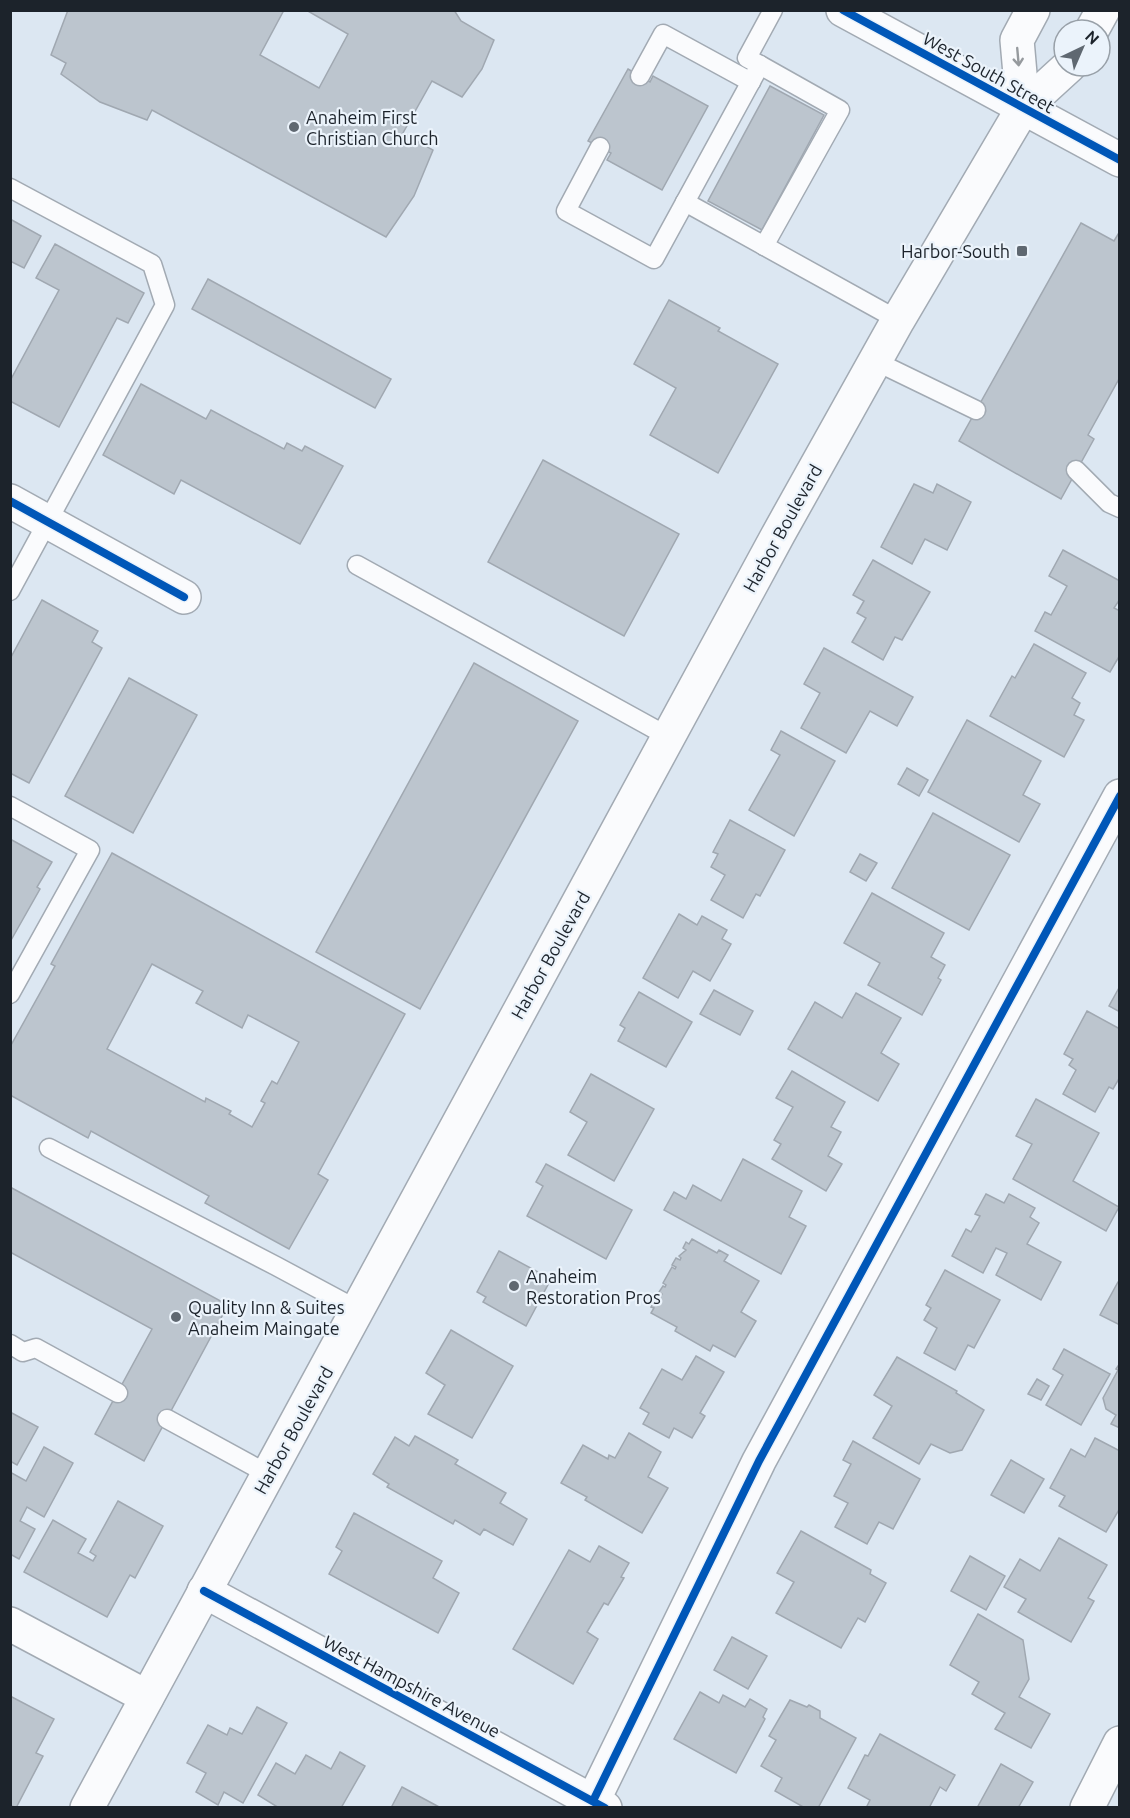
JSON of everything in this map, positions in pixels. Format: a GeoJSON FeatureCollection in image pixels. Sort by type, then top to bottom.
{"type":"FeatureCollection","features":[{"type":"Feature","properties":{"kind":"street","name":"West South Street"},"geometry":{"type":"LineString","coordinates":[[843,10],[1119,160]]}},
{"type":"Feature","properties":{"kind":"street"},"geometry":{"type":"LineString","coordinates":[[1023,108],[1017,40],[1033,10]]}},
{"type":"Feature","properties":{"kind":"street","name":"Harbor Boulevard"},"geometry":{"type":"LineString","coordinates":[[87,1808],[773,543],[898,320],[1023,108],[1056,78]]}},
{"type":"Feature","properties":{"kind":"street"},"geometry":{"type":"LineString","coordinates":[[10,501],[184,597]]}},
{"type":"Feature","properties":{"kind":"street"},"geometry":{"type":"LineString","coordinates":[[599,1804],[759,1461],[1119,796]]}},
{"type":"Feature","properties":{"kind":"street","name":"West Hampshire Avenue"},"geometry":{"type":"LineString","coordinates":[[204,1591],[599,1804]]}},
{"type":"Feature","properties":{"kind":"street"},"geometry":{"type":"LineString","coordinates":[[10,1624],[147,1697]]}},
{"type":"Feature","properties":{"kind":"street"},"geometry":{"type":"LineString","coordinates":[[1088,1808],[1119,1743]]}},
{"type":"Feature","properties":{"kind":"lane"},"geometry":{"type":"LineString","coordinates":[[764,246],[840,110],[747,58],[773,10]]}},
{"type":"Feature","properties":{"kind":"lane"},"geometry":{"type":"LineString","coordinates":[[640,76],[663,34],[751,82]]}},
{"type":"Feature","properties":{"kind":"lane"},"geometry":{"type":"LineString","coordinates":[[600,147],[566,211],[654,259],[760,65]]}},
{"type":"Feature","properties":{"kind":"lane"},"geometry":{"type":"LineString","coordinates":[[10,188],[152,264],[165,305],[10,591]]}},
{"type":"Feature","properties":{"kind":"lane"},"geometry":{"type":"LineString","coordinates":[[685,202],[898,320]]}},
{"type":"Feature","properties":{"kind":"lane"},"geometry":{"type":"LineString","coordinates":[[875,361],[976,410]]}},
{"type":"Feature","properties":{"kind":"lane"},"geometry":{"type":"LineString","coordinates":[[1076,470],[1109,503],[1119,508]]}},
{"type":"Feature","properties":{"kind":"lane"},"geometry":{"type":"LineString","coordinates":[[357,565],[669,737]]}},
{"type":"Feature","properties":{"kind":"lane"},"geometry":{"type":"LineString","coordinates":[[10,806],[90,850],[10,994]]}},
{"type":"Feature","properties":{"kind":"lane"},"geometry":{"type":"LineString","coordinates":[[49,1148],[358,1310]]}},
{"type":"Feature","properties":{"kind":"lane"},"geometry":{"type":"LineString","coordinates":[[10,1344],[23,1352],[36,1348],[118,1393]]}},
{"type":"Feature","properties":{"kind":"lane"},"geometry":{"type":"LineString","coordinates":[[167,1419],[268,1474]]}},
{"type":"Feature","properties":{"kind":"building","name":"Anaheim First Christian Church"},"geometry":{"type":"Polygon","coordinates":[[[68,10],[284,10],[260,55],[319,88],[348,34],[306,10],[454,10],[461,21],[494,40],[482,69],[462,97],[432,81],[403,133],[433,150],[414,196],[386,237],[152,110],[147,120],[100,102],[61,74],[66,63],[51,55],[68,10]]]}},
{"type":"Feature","properties":{"kind":"building"},"geometry":{"type":"Polygon","coordinates":[[[628,69],[650,82],[653,76],[708,106],[662,190],[607,160],[611,153],[588,141],[628,69]]]}},
{"type":"Feature","properties":{"kind":"building"},"geometry":{"type":"Polygon","coordinates":[[[770,86],[824,115],[762,230],[708,201],[770,86]]]}},
{"type":"Feature","properties":{"kind":"building"},"geometry":{"type":"Polygon","coordinates":[[[10,219],[41,236],[24,268],[10,261],[10,219]]]}},
{"type":"Feature","properties":{"kind":"building"},"geometry":{"type":"Polygon","coordinates":[[[1081,223],[1114,241],[1120,231],[1120,377],[1088,435],[1094,439],[1061,499],[959,441],[1081,223]]]}},
{"type":"Feature","properties":{"kind":"building"},"geometry":{"type":"Polygon","coordinates":[[[55,244],[144,293],[128,323],[117,318],[59,427],[10,401],[10,381],[59,290],[36,278],[55,244]]]}},
{"type":"Feature","properties":{"kind":"building"},"geometry":{"type":"Polygon","coordinates":[[[208,279],[391,379],[375,408],[192,309],[208,279]]]}},
{"type":"Feature","properties":{"kind":"building"},"geometry":{"type":"Polygon","coordinates":[[[669,300],[720,328],[718,331],[778,364],[718,473],[650,435],[676,388],[634,364],[669,300]]]}},
{"type":"Feature","properties":{"kind":"building"},"geometry":{"type":"Polygon","coordinates":[[[141,384],[206,419],[211,410],[284,449],[287,443],[302,451],[305,446],[343,466],[300,544],[181,480],[174,494],[103,455],[141,384]]]}},
{"type":"Feature","properties":{"kind":"building"},"geometry":{"type":"Polygon","coordinates":[[[543,460],[679,534],[624,636],[488,562],[543,460]]]}},
{"type":"Feature","properties":{"kind":"building"},"geometry":{"type":"Polygon","coordinates":[[[914,484],[933,493],[937,484],[971,502],[947,550],[925,539],[912,564],[881,547],[914,484]]]}},
{"type":"Feature","properties":{"kind":"building"},"geometry":{"type":"Polygon","coordinates":[[[1063,550],[1120,581],[1120,599],[1114,608],[1120,611],[1120,655],[1110,672],[1035,631],[1045,612],[1051,615],[1067,586],[1049,576],[1063,550]]]}},
{"type":"Feature","properties":{"kind":"building"},"geometry":{"type":"Polygon","coordinates":[[[873,560],[930,592],[902,640],[895,637],[883,660],[852,642],[866,618],[857,613],[864,601],[853,595],[873,560]]]}},
{"type":"Feature","properties":{"kind":"building"},"geometry":{"type":"Polygon","coordinates":[[[42,600],[98,631],[92,642],[102,648],[29,783],[10,773],[10,659],[42,600]]]}},
{"type":"Feature","properties":{"kind":"building"},"geometry":{"type":"Polygon","coordinates":[[[1034,644],[1086,673],[1072,698],[1080,703],[1074,715],[1084,720],[1064,757],[990,716],[1012,676],[1015,678],[1034,644]]]}},
{"type":"Feature","properties":{"kind":"building"},"geometry":{"type":"Polygon","coordinates":[[[824,648],[913,697],[897,726],[870,711],[846,753],[801,728],[820,693],[804,684],[824,648]]]}},
{"type":"Feature","properties":{"kind":"building"},"geometry":{"type":"Polygon","coordinates":[[[474,663],[578,721],[420,1009],[316,952],[474,663]]]}},
{"type":"Feature","properties":{"kind":"building"},"geometry":{"type":"Polygon","coordinates":[[[129,678],[197,715],[133,833],[65,796],[129,678]]]}},
{"type":"Feature","properties":{"kind":"building"},"geometry":{"type":"Polygon","coordinates":[[[967,720],[1041,761],[1023,795],[1040,804],[1019,842],[928,792],[967,720]]]}},
{"type":"Feature","properties":{"kind":"building"},"geometry":{"type":"Polygon","coordinates":[[[781,731],[835,761],[794,836],[749,810],[780,755],[771,750],[781,731]]]}},
{"type":"Feature","properties":{"kind":"building"},"geometry":{"type":"Polygon","coordinates":[[[907,768],[928,780],[919,796],[898,784],[907,768]]]}},
{"type":"Feature","properties":{"kind":"building"},"geometry":{"type":"Polygon","coordinates":[[[933,813],[1010,855],[969,930],[892,888],[933,813]]]}},
{"type":"Feature","properties":{"kind":"building"},"geometry":{"type":"Polygon","coordinates":[[[730,820],[785,850],[760,896],[756,894],[743,918],[711,900],[725,875],[711,867],[718,854],[713,852],[730,820]]]}},
{"type":"Feature","properties":{"kind":"building"},"geometry":{"type":"Polygon","coordinates":[[[10,839],[52,862],[37,887],[40,889],[10,942],[10,839]]]}},
{"type":"Feature","properties":{"kind":"building"},"geometry":{"type":"Polygon","coordinates":[[[112,853],[405,1014],[318,1174],[328,1180],[289,1249],[205,1203],[209,1196],[91,1131],[88,1138],[10,1095],[10,1047],[55,966],[51,964],[112,853]],[[152,964],[107,1049],[205,1102],[206,1098],[231,1111],[229,1114],[252,1127],[265,1103],[261,1101],[272,1081],[277,1084],[299,1042],[248,1015],[242,1028],[196,1003],[203,991],[152,964]]]}},
{"type":"Feature","properties":{"kind":"building"},"geometry":{"type":"Polygon","coordinates":[[[860,854],[877,863],[866,881],[850,872],[860,854]]]}},
{"type":"Feature","properties":{"kind":"building"},"geometry":{"type":"Polygon","coordinates":[[[872,893],[944,933],[931,957],[945,965],[938,978],[941,980],[922,1015],[868,985],[880,963],[844,943],[872,893]]]}},
{"type":"Feature","properties":{"kind":"building"},"geometry":{"type":"Polygon","coordinates":[[[679,914],[697,925],[702,916],[727,930],[722,939],[731,944],[710,981],[693,971],[678,998],[643,978],[679,914]]]}},
{"type":"Feature","properties":{"kind":"building"},"geometry":{"type":"Polygon","coordinates":[[[1120,986],[1120,1012],[1109,1006],[1120,986]]]}},
{"type":"Feature","properties":{"kind":"building"},"geometry":{"type":"Polygon","coordinates":[[[714,990],[753,1011],[740,1035],[700,1014],[714,990]]]}},
{"type":"Feature","properties":{"kind":"building"},"geometry":{"type":"Polygon","coordinates":[[[639,992],[692,1022],[666,1067],[618,1041],[625,1028],[620,1025],[639,992]]]}},
{"type":"Feature","properties":{"kind":"building"},"geometry":{"type":"Polygon","coordinates":[[[856,993],[901,1018],[881,1053],[899,1064],[878,1101],[788,1049],[815,1002],[842,1018],[856,993]]]}},
{"type":"Feature","properties":{"kind":"building"},"geometry":{"type":"Polygon","coordinates":[[[1087,1011],[1120,1029],[1120,1077],[1113,1089],[1109,1087],[1095,1112],[1063,1094],[1076,1070],[1069,1065],[1073,1059],[1064,1054],[1087,1011]]]}},
{"type":"Feature","properties":{"kind":"building"},"geometry":{"type":"Polygon","coordinates":[[[792,1071],[845,1102],[831,1127],[841,1132],[828,1156],[842,1164],[826,1191],[772,1159],[781,1144],[774,1140],[793,1107],[776,1098],[792,1071]]]}},
{"type":"Feature","properties":{"kind":"building"},"geometry":{"type":"Polygon","coordinates":[[[591,1074],[654,1109],[614,1181],[568,1155],[587,1122],[570,1112],[591,1074]]]}},
{"type":"Feature","properties":{"kind":"building"},"geometry":{"type":"Polygon","coordinates":[[[1036,1099],[1099,1133],[1073,1181],[1119,1207],[1106,1231],[1013,1179],[1032,1144],[1016,1136],[1036,1099]]]}},
{"type":"Feature","properties":{"kind":"building"},"geometry":{"type":"Polygon","coordinates":[[[743,1159],[802,1191],[789,1217],[806,1226],[781,1274],[664,1210],[674,1192],[686,1199],[693,1185],[721,1201],[743,1159]]]}},
{"type":"Feature","properties":{"kind":"building"},"geometry":{"type":"Polygon","coordinates":[[[546,1164],[632,1210],[606,1259],[527,1216],[543,1186],[536,1182],[546,1164]]]}},
{"type":"Feature","properties":{"kind":"building","name":"Quality Inn & Suites Anaheim Maingate"},"geometry":{"type":"Polygon","coordinates":[[[10,1187],[228,1305],[144,1461],[95,1434],[152,1329],[10,1252],[10,1187]]]}},
{"type":"Feature","properties":{"kind":"building"},"geometry":{"type":"Polygon","coordinates":[[[986,1194],[1004,1203],[1009,1194],[1035,1208],[1030,1217],[1039,1223],[1027,1244],[1061,1262],[1041,1300],[996,1275],[1007,1253],[996,1248],[983,1273],[952,1256],[966,1229],[971,1232],[980,1216],[975,1214],[986,1194]]]}},
{"type":"Feature","properties":{"kind":"building"},"geometry":{"type":"Polygon","coordinates":[[[692,1239],[717,1253],[719,1250],[728,1255],[724,1261],[759,1281],[741,1312],[756,1321],[735,1357],[713,1345],[710,1351],[675,1331],[677,1327],[651,1313],[655,1300],[658,1301],[662,1294],[659,1292],[666,1285],[663,1283],[672,1267],[675,1269],[676,1267],[672,1265],[676,1258],[680,1260],[679,1256],[686,1250],[683,1248],[686,1242],[689,1244],[692,1239]]]}},
{"type":"Feature","properties":{"kind":"building","name":"Anaheim Restoration Pros"},"geometry":{"type":"Polygon","coordinates":[[[499,1251],[551,1279],[526,1326],[483,1302],[486,1297],[477,1292],[499,1251]]]}},
{"type":"Feature","properties":{"kind":"building"},"geometry":{"type":"Polygon","coordinates":[[[945,1270],[1000,1300],[974,1348],[968,1345],[955,1370],[924,1353],[937,1328],[924,1320],[931,1308],[926,1305],[945,1270]]]}},
{"type":"Feature","properties":{"kind":"building"},"geometry":{"type":"Polygon","coordinates":[[[1120,1282],[1120,1325],[1100,1315],[1120,1282]]]}},
{"type":"Feature","properties":{"kind":"building"},"geometry":{"type":"Polygon","coordinates":[[[451,1330],[513,1366],[472,1438],[428,1414],[445,1385],[426,1373],[451,1330]]]}},
{"type":"Feature","properties":{"kind":"building"},"geometry":{"type":"Polygon","coordinates":[[[1064,1349],[1110,1374],[1081,1425],[1046,1405],[1063,1375],[1053,1369],[1064,1349]]]}},
{"type":"Feature","properties":{"kind":"building"},"geometry":{"type":"Polygon","coordinates":[[[696,1356],[724,1372],[700,1413],[705,1416],[692,1438],[674,1428],[669,1438],[643,1424],[649,1413],[640,1408],[662,1369],[682,1380],[696,1356]]]}},
{"type":"Feature","properties":{"kind":"building"},"geometry":{"type":"Polygon","coordinates":[[[897,1357],[957,1391],[956,1393],[984,1410],[962,1450],[950,1453],[931,1444],[919,1464],[873,1438],[892,1406],[874,1395],[897,1357]]]}},
{"type":"Feature","properties":{"kind":"building"},"geometry":{"type":"Polygon","coordinates":[[[1120,1363],[1120,1428],[1111,1424],[1116,1415],[1106,1409],[1103,1398],[1120,1363]]]}},
{"type":"Feature","properties":{"kind":"building"},"geometry":{"type":"Polygon","coordinates":[[[1037,1379],[1049,1386],[1041,1400],[1028,1394],[1037,1379]]]}},
{"type":"Feature","properties":{"kind":"building"},"geometry":{"type":"Polygon","coordinates":[[[10,1412],[38,1427],[17,1465],[10,1461],[10,1412]]]}},
{"type":"Feature","properties":{"kind":"building"},"geometry":{"type":"Polygon","coordinates":[[[629,1433],[661,1452],[648,1477],[668,1488],[642,1533],[585,1500],[587,1497],[561,1483],[583,1445],[608,1459],[609,1455],[615,1458],[629,1433]]]}},
{"type":"Feature","properties":{"kind":"building"},"geometry":{"type":"Polygon","coordinates":[[[415,1436],[458,1460],[455,1464],[506,1493],[500,1503],[527,1519],[513,1545],[484,1529],[480,1535],[455,1520],[453,1524],[387,1487],[389,1484],[373,1474],[395,1437],[409,1446],[415,1436]]]}},
{"type":"Feature","properties":{"kind":"building"},"geometry":{"type":"Polygon","coordinates":[[[1095,1438],[1120,1451],[1120,1508],[1106,1532],[1059,1506],[1065,1496],[1050,1488],[1071,1449],[1085,1457],[1095,1438]]]}},
{"type":"Feature","properties":{"kind":"building"},"geometry":{"type":"Polygon","coordinates":[[[853,1441],[920,1479],[893,1529],[879,1522],[867,1544],[835,1527],[848,1503],[834,1496],[851,1464],[843,1460],[853,1441]]]}},
{"type":"Feature","properties":{"kind":"building"},"geometry":{"type":"Polygon","coordinates":[[[44,1447],[73,1463],[44,1517],[27,1507],[20,1521],[35,1529],[19,1559],[10,1554],[10,1472],[26,1481],[44,1447]]]}},
{"type":"Feature","properties":{"kind":"building"},"geometry":{"type":"Polygon","coordinates":[[[1011,1460],[1044,1479],[1024,1513],[991,1495],[1011,1460]]]}},
{"type":"Feature","properties":{"kind":"building"},"geometry":{"type":"Polygon","coordinates":[[[118,1501],[163,1526],[135,1578],[130,1575],[107,1617],[24,1572],[53,1520],[86,1539],[78,1553],[93,1561],[96,1556],[90,1552],[118,1501]]]}},
{"type":"Feature","properties":{"kind":"building"},"geometry":{"type":"Polygon","coordinates":[[[354,1513],[442,1561],[433,1578],[459,1593],[438,1633],[329,1574],[342,1551],[336,1547],[354,1513]]]}},
{"type":"Feature","properties":{"kind":"building"},"geometry":{"type":"Polygon","coordinates":[[[801,1531],[871,1570],[870,1574],[886,1583],[865,1622],[858,1618],[841,1648],[776,1613],[794,1582],[777,1573],[801,1531]]]}},
{"type":"Feature","properties":{"kind":"building"},"geometry":{"type":"Polygon","coordinates":[[[1059,1538],[1107,1565],[1088,1598],[1094,1601],[1071,1642],[1018,1612],[1026,1599],[1004,1587],[1020,1559],[1040,1571],[1059,1538]]]}},
{"type":"Feature","properties":{"kind":"building"},"geometry":{"type":"Polygon","coordinates":[[[599,1546],[629,1563],[621,1577],[624,1578],[608,1605],[604,1603],[587,1632],[598,1639],[573,1684],[513,1649],[569,1550],[590,1562],[599,1546]]]}},
{"type":"Feature","properties":{"kind":"building"},"geometry":{"type":"Polygon","coordinates":[[[970,1556],[1005,1576],[986,1610],[951,1591],[970,1556]]]}},
{"type":"Feature","properties":{"kind":"building"},"geometry":{"type":"Polygon","coordinates":[[[978,1614],[1023,1640],[1029,1679],[1019,1697],[1050,1714],[1031,1748],[995,1729],[1005,1713],[972,1694],[979,1682],[950,1665],[978,1614]]]}},
{"type":"Feature","properties":{"kind":"building"},"geometry":{"type":"Polygon","coordinates":[[[732,1637],[767,1656],[748,1689],[714,1670],[732,1637]]]}},
{"type":"Feature","properties":{"kind":"building"},"geometry":{"type":"Polygon","coordinates":[[[700,1692],[719,1703],[723,1695],[745,1707],[750,1699],[767,1709],[763,1717],[765,1719],[736,1773],[674,1739],[700,1692]]]}},
{"type":"Feature","properties":{"kind":"building"},"geometry":{"type":"Polygon","coordinates":[[[10,1696],[54,1719],[36,1753],[43,1756],[16,1808],[10,1805],[10,1696]]]}},
{"type":"Feature","properties":{"kind":"building"},"geometry":{"type":"Polygon","coordinates":[[[790,1700],[807,1707],[809,1705],[820,1711],[820,1718],[856,1738],[818,1808],[805,1808],[775,1791],[782,1778],[761,1766],[776,1740],[769,1736],[790,1700]]]}},
{"type":"Feature","properties":{"kind":"building"},"geometry":{"type":"Polygon","coordinates":[[[257,1707],[287,1723],[243,1803],[224,1792],[218,1805],[196,1792],[206,1773],[187,1763],[208,1725],[227,1735],[230,1728],[242,1734],[257,1707]]]}},
{"type":"Feature","properties":{"kind":"building"},"geometry":{"type":"Polygon","coordinates":[[[880,1734],[955,1775],[946,1791],[940,1787],[929,1808],[866,1808],[870,1800],[848,1788],[865,1755],[868,1756],[880,1734]]]}},
{"type":"Feature","properties":{"kind":"building"},"geometry":{"type":"Polygon","coordinates":[[[340,1752],[365,1766],[341,1808],[279,1808],[258,1795],[276,1763],[295,1774],[306,1755],[331,1769],[340,1752]]]}},
{"type":"Feature","properties":{"kind":"building"},"geometry":{"type":"Polygon","coordinates":[[[1001,1764],[1033,1782],[1018,1808],[977,1808],[1001,1764]]]}},
{"type":"Feature","properties":{"kind":"building"},"geometry":{"type":"Polygon","coordinates":[[[402,1787],[441,1808],[391,1808],[402,1787]]]}},
{"type":"Feature","properties":{"kind":"cycle path"},"geometry":{"type":"LineString","coordinates":[[843,10],[1120,160]]}},
{"type":"Feature","properties":{"kind":"cycle path"},"geometry":{"type":"LineString","coordinates":[[10,501],[184,597]]}},
{"type":"Feature","properties":{"kind":"cycle path"},"geometry":{"type":"LineString","coordinates":[[593,1801],[759,1461],[1120,796]]}},
{"type":"Feature","properties":{"kind":"cycle path"},"geometry":{"type":"LineString","coordinates":[[204,1591],[605,1808]]}},
{"type":"Feature","properties":{"kind":"place","name":"Anaheim First Christian Church"},"geometry":{"type":"Point","coordinates":[294,127]}},
{"type":"Feature","properties":{"kind":"place","name":"Harbor-South"},"geometry":{"type":"Point","coordinates":[1022,251]}},
{"type":"Feature","properties":{"kind":"place","name":"Anaheim Restoration Pros"},"geometry":{"type":"Point","coordinates":[514,1286]}},
{"type":"Feature","properties":{"kind":"place","name":"Quality Inn & Suites Anaheim Maingate"},"geometry":{"type":"Point","coordinates":[176,1317]}}]}
